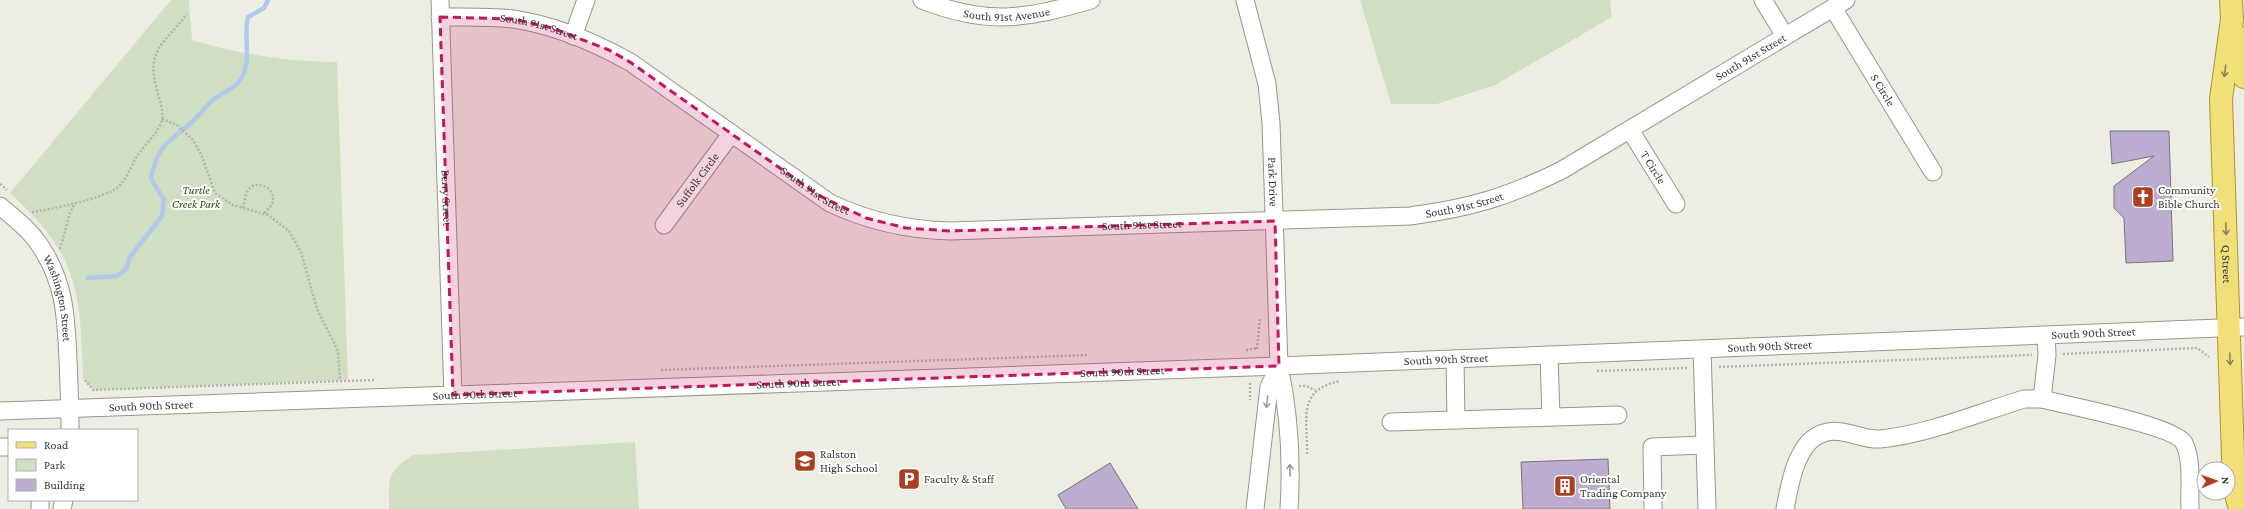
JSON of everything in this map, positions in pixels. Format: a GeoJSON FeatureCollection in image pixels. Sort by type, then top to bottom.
{"type":"FeatureCollection","features":[{"type":"Feature","properties":{"kind":"main road","name":"Q Street"},"geometry":{"type":"LineString","coordinates":[[2236,12],[2244,77]]}},
{"type":"Feature","properties":{"kind":"main road","name":"Q Street"},"geometry":{"type":"LineString","coordinates":[[2236,12],[2221,99],[2237,328],[2234,487],[2240,509]]}},
{"type":"Feature","properties":{"kind":"street","name":"Berry Street"},"geometry":{"type":"LineString","coordinates":[[440,0],[454,396]]}},
{"type":"Feature","properties":{"kind":"street"},"geometry":{"type":"LineString","coordinates":[[573,36],[586,0]]}},
{"type":"Feature","properties":{"kind":"street","name":"South 91st Avenue"},"geometry":{"type":"LineString","coordinates":[[922,0],[942,8],[968,14],[1007,18],[1044,14],[1091,0]]}},
{"type":"Feature","properties":{"kind":"street","name":"Park Drive"},"geometry":{"type":"LineString","coordinates":[[1246,0],[1267,84],[1271,123],[1279,366],[1285,391],[1290,451],[1290,509]]}},
{"type":"Feature","properties":{"kind":"street"},"geometry":{"type":"LineString","coordinates":[[1763,0],[1785,36]]}},
{"type":"Feature","properties":{"kind":"street","name":"South 91st Street"},"geometry":{"type":"LineString","coordinates":[[440,17],[513,19],[552,28],[609,50],[630,62],[830,203],[866,218],[906,228],[950,232],[1410,216],[1457,210],[1491,201],[1529,186],[1562,170],[1840,4]]}},
{"type":"Feature","properties":{"kind":"street","name":"S Circle"},"geometry":{"type":"LineString","coordinates":[[1840,4],[1933,172]]}},
{"type":"Feature","properties":{"kind":"street","name":"T Circle"},"geometry":{"type":"LineString","coordinates":[[1630,130],[1676,204]]}},
{"type":"Feature","properties":{"kind":"street","name":"Suffolk Circle"},"geometry":{"type":"LineString","coordinates":[[664,225],[731,134]]}},
{"type":"Feature","properties":{"kind":"street","name":"Washington Street"},"geometry":{"type":"LineString","coordinates":[[0,206],[39,243],[49,260],[60,285],[66,310],[70,429]]}},
{"type":"Feature","properties":{"kind":"street","name":"South 90th Street"},"geometry":{"type":"LineString","coordinates":[[0,411],[1279,366],[2237,328]]}},
{"type":"Feature","properties":{"kind":"street"},"geometry":{"type":"LineString","coordinates":[[2042,399],[2047,355],[2046,336]]}},
{"type":"Feature","properties":{"kind":"street"},"geometry":{"type":"LineString","coordinates":[[1702,349],[1706,509]]}},
{"type":"Feature","properties":{"kind":"street"},"geometry":{"type":"LineString","coordinates":[[1549,355],[1551,417]]}},
{"type":"Feature","properties":{"kind":"street"},"geometry":{"type":"LineString","coordinates":[[1455,359],[1456,420]]}},
{"type":"Feature","properties":{"kind":"street","name":"Park Drive"},"geometry":{"type":"LineString","coordinates":[[1255,509],[1269,387],[1279,366]]}},
{"type":"Feature","properties":{"kind":"street"},"geometry":{"type":"LineString","coordinates":[[1785,509],[1799,458],[1810,441],[1825,434],[1843,431],[1879,439],[1916,433],[2024,399],[2042,399],[2153,426],[2171,433],[2183,441],[2188,454],[2190,509]]}},
{"type":"Feature","properties":{"kind":"street"},"geometry":{"type":"LineString","coordinates":[[1391,422],[1618,414]]}},
{"type":"Feature","properties":{"kind":"street"},"geometry":{"type":"LineString","coordinates":[[1654,509],[1652,447],[1704,445]]}},
{"type":"Feature","properties":{"kind":"path"},"geometry":{"type":"LineString","coordinates":[[31,212],[75,202],[116,188],[129,172],[134,160],[157,132],[162,119],[162,106],[153,77],[152,65],[156,52],[165,39],[187,14]]}},
{"type":"Feature","properties":{"kind":"path"},"geometry":{"type":"LineString","coordinates":[[87,384],[93,390],[340,380],[338,351],[317,309],[296,241],[281,224],[264,214],[233,205],[215,193],[201,154],[193,140],[177,126],[162,119]]}},
{"type":"Feature","properties":{"kind":"path"},"geometry":{"type":"LineString","coordinates":[[243,208],[247,193],[252,187],[258,185],[266,187],[272,192],[274,198],[272,204],[264,214]]}},
{"type":"Feature","properties":{"kind":"path"},"geometry":{"type":"LineString","coordinates":[[60,249],[70,213],[75,202]]}},
{"type":"Feature","properties":{"kind":"path"},"geometry":{"type":"LineString","coordinates":[[1595,371],[2047,355],[2197,348],[2209,357]]}},
{"type":"Feature","properties":{"kind":"path"},"geometry":{"type":"LineString","coordinates":[[1307,456],[1306,415],[1309,402],[1315,390],[1326,384],[1342,381]]}},
{"type":"Feature","properties":{"kind":"highlighted area"},"geometry":{"type":"Polygon","coordinates":[[[440,17],[513,19],[552,28],[609,50],[630,62],[818,195],[866,218],[906,228],[950,231],[1275,221],[1279,366],[453,395],[440,17]]]}},
{"type":"Feature","properties":{"kind":"green space","name":"Turtle Creek Park"},"geometry":{"type":"Polygon","coordinates":[[[171,0],[189,0],[192,40],[229,50],[281,59],[337,62],[348,380],[93,390],[83,377],[80,320],[77,296],[71,275],[62,255],[50,236],[33,215],[10,193],[171,0]]]}},
{"type":"Feature","properties":{"kind":"green space"},"geometry":{"type":"Polygon","coordinates":[[[1360,0],[1610,0],[1612,17],[1495,85],[1437,104],[1391,104],[1360,0]]]}},
{"type":"Feature","properties":{"kind":"green space"},"geometry":{"type":"Polygon","coordinates":[[[635,442],[639,509],[389,509],[389,483],[391,477],[398,466],[413,455],[635,442]]]}},
{"type":"Feature","properties":{"kind":"building","name":"Community Bible Church"},"geometry":{"type":"Polygon","coordinates":[[[2110,131],[2169,131],[2173,261],[2126,263],[2124,218],[2114,208],[2114,186],[2154,156],[2112,164],[2110,131]]]}},
{"type":"Feature","properties":{"kind":"building","name":"Oriental Trading Company"},"geometry":{"type":"Polygon","coordinates":[[[1608,459],[1610,509],[1523,509],[1521,462],[1608,459]]]}},
{"type":"Feature","properties":{"kind":"building"},"geometry":{"type":"Polygon","coordinates":[[[1110,463],[1138,509],[1066,509],[1058,495],[1110,463]]]}},
{"type":"Feature","properties":{"kind":"waterway"},"geometry":{"type":"LineString","coordinates":[[88,278],[117,276],[126,269],[130,257],[162,216],[164,200],[151,179],[157,158],[165,145],[196,119],[211,101],[233,88],[242,77],[245,70],[247,55],[246,32],[248,17],[264,8],[268,0]]}},
{"type":"Feature","properties":{"kind":"place","name":"Community Bible Church"},"geometry":{"type":"Point","coordinates":[2143,197]}},
{"type":"Feature","properties":{"kind":"place","name":"Ralston High School"},"geometry":{"type":"Point","coordinates":[805,461]}},
{"type":"Feature","properties":{"kind":"place","name":"Faculty & Staff"},"geometry":{"type":"Point","coordinates":[909,479]}},
{"type":"Feature","properties":{"kind":"place","name":"Oriental Trading Company"},"geometry":{"type":"Point","coordinates":[1565,486]}}]}
